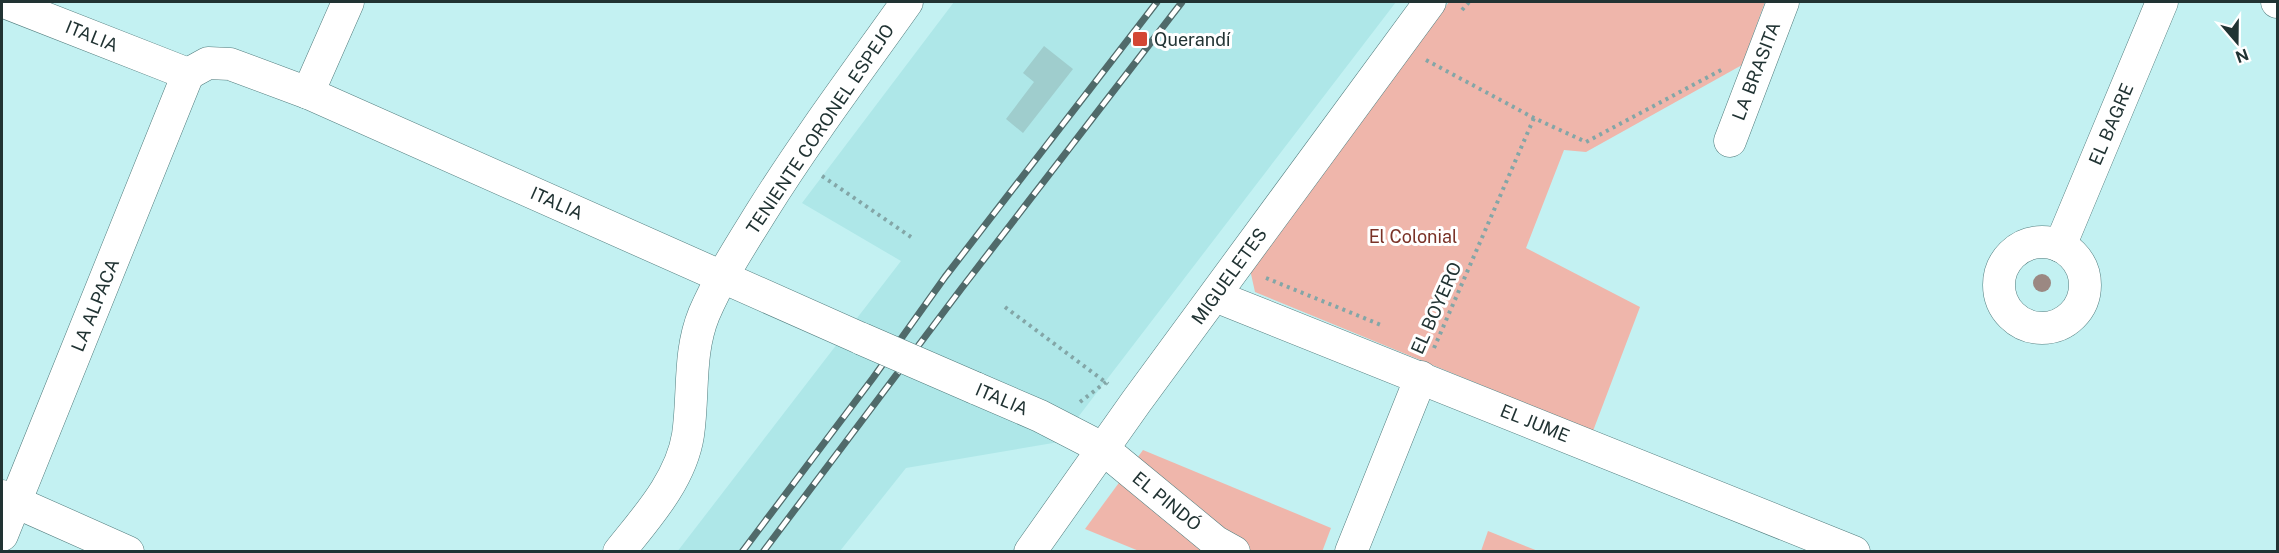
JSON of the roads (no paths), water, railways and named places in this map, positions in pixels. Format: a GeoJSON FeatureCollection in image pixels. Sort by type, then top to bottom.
{"type":"FeatureCollection","features":[{"type":"Feature","properties":{"kind":"street","name":"ITALIA"},"geometry":{"type":"LineString","coordinates":[[4,2],[188,74],[208,63],[230,64],[308,93],[1040,416],[1102,448]]}},
{"type":"Feature","properties":{"kind":"street"},"geometry":{"type":"LineString","coordinates":[[308,93],[348,2]]}},
{"type":"Feature","properties":{"kind":"street","name":"TENIENTE CORONEL ESPEJO"},"geometry":{"type":"LineString","coordinates":[[619,552],[656,505],[678,465],[688,436],[695,341],[721,276],[794,159],[907,2]]}},
{"type":"Feature","properties":{"kind":"street","name":"MIGUELETES"},"geometry":{"type":"LineString","coordinates":[[1030,552],[1102,448],[1430,2]]}},
{"type":"Feature","properties":{"kind":"street","name":"LA BRASITA"},"geometry":{"type":"LineString","coordinates":[[1730,141],[1783,2]]}},
{"type":"Feature","properties":{"kind":"street","name":"EL BAGRE"},"geometry":{"type":"LineString","coordinates":[[2060,246],[2162,2]]}},
{"type":"Feature","properties":{"kind":"street","name":"LA ALPACA"},"geometry":{"type":"LineString","coordinates":[[2,536],[9,499],[188,74]]}},
{"type":"Feature","properties":{"kind":"street","name":"EL JUME"},"geometry":{"type":"LineString","coordinates":[[1215,296],[1854,552]]}},
{"type":"Feature","properties":{"kind":"street"},"geometry":{"type":"LineString","coordinates":[[1352,552],[1421,377]]}},
{"type":"Feature","properties":{"kind":"street","name":"EL PINDÓ"},"geometry":{"type":"LineString","coordinates":[[1102,448],[1216,542],[1234,552]]}},
{"type":"Feature","properties":{"kind":"street"},"geometry":{"type":"LineString","coordinates":[[9,499],[128,552]]}},
{"type":"Feature","properties":{"kind":"railway"},"geometry":{"type":"LineString","coordinates":[[742,552],[873,378],[945,277],[1157,2]]}},
{"type":"Feature","properties":{"kind":"railway"},"geometry":{"type":"LineString","coordinates":[[763,552],[961,289],[1182,2]]}},
{"type":"Feature","properties":{"kind":"place","name":"Querandí"},"geometry":{"type":"Point","coordinates":[1140,39]}},
{"type":"Feature","properties":{"kind":"park label","name":"El Colonial"},"geometry":{"type":"Point","coordinates":[1413,236]}}]}
